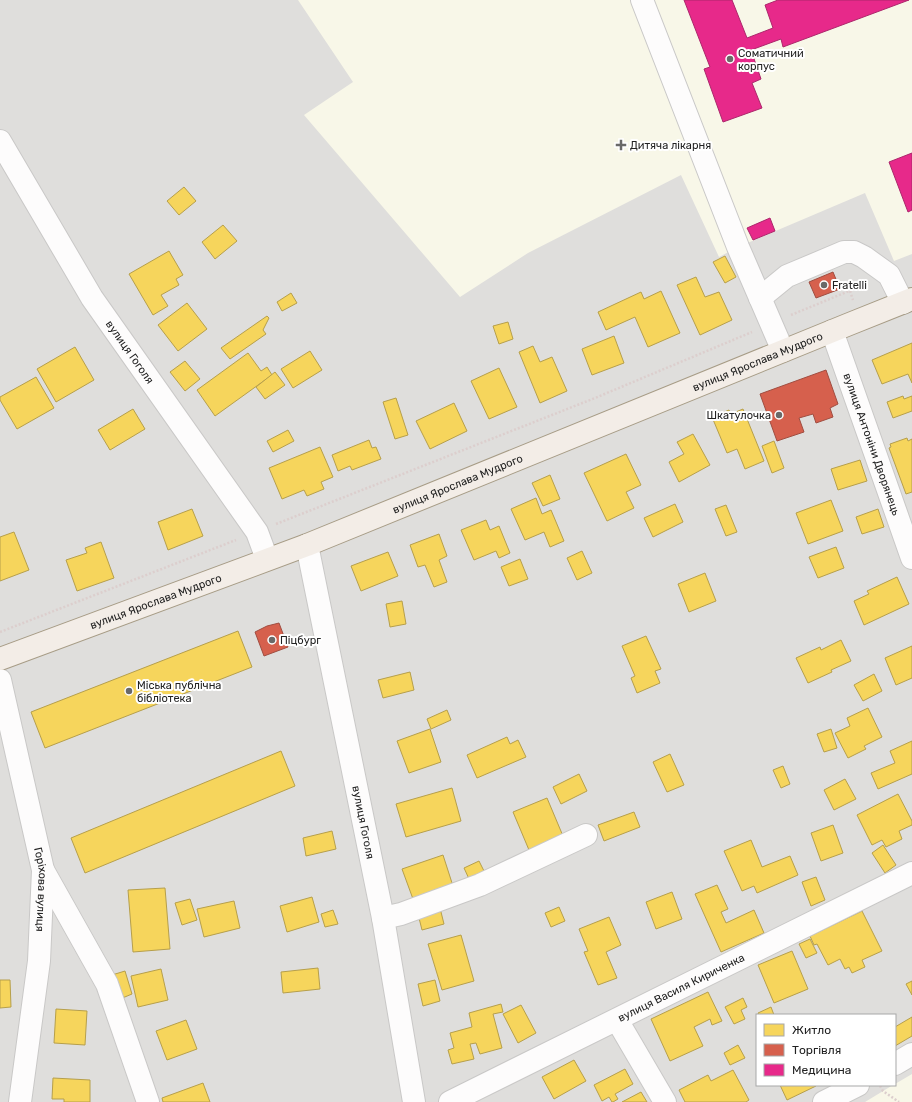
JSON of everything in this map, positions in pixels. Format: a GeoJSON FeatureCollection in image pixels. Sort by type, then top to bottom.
{"type":"FeatureCollection","features":[{"type":"Feature","properties":{"kind":"main road","name":"вулиця Ярослава Мудрого"},"geometry":{"type":"LineString","coordinates":[[0,659],[307,544],[907,301]]}},
{"type":"Feature","properties":{"kind":"street"},"geometry":{"type":"LineString","coordinates":[[642,0],[738,247],[783,351]]}},
{"type":"Feature","properties":{"kind":"street","name":"вулиця Гоголя"},"geometry":{"type":"LineString","coordinates":[[0,141],[92,298],[257,532],[266,559]]}},
{"type":"Feature","properties":{"kind":"street"},"geometry":{"type":"LineString","coordinates":[[760,298],[787,276],[844,252],[854,252],[864,257],[889,275],[907,301]]}},
{"type":"Feature","properties":{"kind":"street","name":"вулиця Антоніни Дворянець"},"geometry":{"type":"LineString","coordinates":[[832,331],[912,558]]}},
{"type":"Feature","properties":{"kind":"street","name":"вулиця Гоголя"},"geometry":{"type":"LineString","coordinates":[[307,544],[383,918],[414,1102]]}},
{"type":"Feature","properties":{"kind":"street","name":"Горіхова вулиця"},"geometry":{"type":"LineString","coordinates":[[0,680],[43,870],[39,961],[20,1102]]}},
{"type":"Feature","properties":{"kind":"street"},"geometry":{"type":"LineString","coordinates":[[383,918],[401,914],[480,885],[586,835]]}},
{"type":"Feature","properties":{"kind":"street"},"geometry":{"type":"LineString","coordinates":[[43,870],[107,984],[148,1102]]}},
{"type":"Feature","properties":{"kind":"street","name":"вулиця Василя Кириченка"},"geometry":{"type":"LineString","coordinates":[[450,1102],[912,873]]}},
{"type":"Feature","properties":{"kind":"street"},"geometry":{"type":"LineString","coordinates":[[617,1020],[665,1102]]}},
{"type":"Feature","properties":{"kind":"street"},"geometry":{"type":"LineString","coordinates":[[896,1063],[912,1054]]}},
{"type":"Feature","properties":{"kind":"street"},"geometry":{"type":"LineString","coordinates":[[824,1102],[856,1086]]}},
{"type":"Feature","properties":{"kind":"path"},"geometry":{"type":"LineString","coordinates":[[0,632],[588,401],[771,323],[889,275]]}},
{"type":"Feature","properties":{"kind":"path"},"geometry":{"type":"LineString","coordinates":[[850,291],[854,303]]}},
{"type":"Feature","properties":{"kind":"path"},"geometry":{"type":"LineString","coordinates":[[880,1086],[883,1091],[899,1102]]}},
{"type":"Feature","properties":{"kind":"shaded area"},"geometry":{"type":"Polygon","coordinates":[[[0,0],[912,0],[912,1102],[0,1102],[0,0]]]}},
{"type":"Feature","properties":{"kind":"shaded area","name":"Дитяча лікарня"},"geometry":{"type":"Polygon","coordinates":[[[298,0],[912,0],[912,254],[894,261],[865,193],[738,247],[719,257],[681,175],[528,253],[460,297],[304,115],[353,82],[298,0]]]}},
{"type":"Feature","properties":{"kind":"shaded area"},"geometry":{"type":"Polygon","coordinates":[[[912,1074],[912,1102],[865,1102],[891,1086],[896,1086],[896,1083],[912,1074]]]}},
{"type":"Feature","properties":{"kind":"building: Житло"},"geometry":{"type":"Polygon","coordinates":[[[184,187],[196,201],[179,215],[167,201],[184,187]]]}},
{"type":"Feature","properties":{"kind":"building: Житло"},"geometry":{"type":"Polygon","coordinates":[[[223,225],[237,241],[215,259],[202,242],[223,225]]]}},
{"type":"Feature","properties":{"kind":"building: Житло"},"geometry":{"type":"Polygon","coordinates":[[[169,251],[183,275],[176,279],[179,285],[161,295],[168,306],[153,315],[129,274],[169,251]]]}},
{"type":"Feature","properties":{"kind":"building: Житло"},"geometry":{"type":"Polygon","coordinates":[[[725,256],[736,277],[725,283],[713,262],[725,256]]]}},
{"type":"Feature","properties":{"kind":"building: Житло"},"geometry":{"type":"Polygon","coordinates":[[[696,277],[705,297],[719,292],[732,320],[700,335],[677,285],[696,277]]]}},
{"type":"Feature","properties":{"kind":"building: Житло"},"geometry":{"type":"Polygon","coordinates":[[[661,291],[680,333],[648,347],[635,317],[606,330],[598,312],[641,292],[644,299],[661,291]]]}},
{"type":"Feature","properties":{"kind":"building: Житло"},"geometry":{"type":"Polygon","coordinates":[[[291,293],[297,303],[282,311],[277,302],[291,293]]]}},
{"type":"Feature","properties":{"kind":"building: Житло"},"geometry":{"type":"Polygon","coordinates":[[[187,303],[207,329],[178,351],[158,325],[187,303]]]}},
{"type":"Feature","properties":{"kind":"building: Житло"},"geometry":{"type":"Polygon","coordinates":[[[267,316],[269,318],[263,330],[266,334],[230,359],[221,348],[267,316]]]}},
{"type":"Feature","properties":{"kind":"building: Житло"},"geometry":{"type":"Polygon","coordinates":[[[508,322],[513,339],[499,344],[493,326],[508,322]]]}},
{"type":"Feature","properties":{"kind":"building: Житло"},"geometry":{"type":"Polygon","coordinates":[[[614,336],[624,363],[592,375],[582,349],[614,336]]]}},
{"type":"Feature","properties":{"kind":"building: Житло"},"geometry":{"type":"Polygon","coordinates":[[[912,343],[912,383],[908,374],[882,384],[872,360],[912,343]]]}},
{"type":"Feature","properties":{"kind":"building: Житло"},"geometry":{"type":"Polygon","coordinates":[[[533,346],[540,362],[552,357],[567,391],[540,403],[519,352],[533,346]]]}},
{"type":"Feature","properties":{"kind":"building: Житло"},"geometry":{"type":"Polygon","coordinates":[[[75,347],[94,380],[56,402],[37,369],[75,347]]]}},
{"type":"Feature","properties":{"kind":"building: Житло"},"geometry":{"type":"Polygon","coordinates":[[[310,351],[322,370],[293,388],[281,369],[310,351]]]}},
{"type":"Feature","properties":{"kind":"building: Житло"},"geometry":{"type":"Polygon","coordinates":[[[248,353],[261,371],[267,367],[272,375],[215,416],[197,390],[248,353]]]}},
{"type":"Feature","properties":{"kind":"building: Житло"},"geometry":{"type":"Polygon","coordinates":[[[185,361],[200,379],[185,391],[170,372],[185,361]]]}},
{"type":"Feature","properties":{"kind":"building: Житло"},"geometry":{"type":"Polygon","coordinates":[[[499,368],[517,407],[489,419],[471,381],[499,368]]]}},
{"type":"Feature","properties":{"kind":"building: Житло"},"geometry":{"type":"Polygon","coordinates":[[[275,372],[285,385],[265,399],[256,387],[275,372]]]}},
{"type":"Feature","properties":{"kind":"building: Житло"},"geometry":{"type":"Polygon","coordinates":[[[36,377],[54,408],[17,429],[0,400],[0,397],[36,377]]]}},
{"type":"Feature","properties":{"kind":"building: Житло"},"geometry":{"type":"Polygon","coordinates":[[[903,396],[904,399],[912,396],[912,411],[893,418],[887,402],[903,396]]]}},
{"type":"Feature","properties":{"kind":"building: Житло"},"geometry":{"type":"Polygon","coordinates":[[[396,398],[408,435],[395,439],[383,402],[396,398]]]}},
{"type":"Feature","properties":{"kind":"building: Житло"},"geometry":{"type":"Polygon","coordinates":[[[454,403],[467,431],[430,449],[416,421],[454,403]]]}},
{"type":"Feature","properties":{"kind":"building: Житло"},"geometry":{"type":"Polygon","coordinates":[[[133,409],[145,429],[110,450],[98,430],[133,409]]]}},
{"type":"Feature","properties":{"kind":"building: Житло"},"geometry":{"type":"Polygon","coordinates":[[[743,409],[764,461],[745,469],[737,449],[727,453],[712,417],[729,410],[731,414],[743,409]]]}},
{"type":"Feature","properties":{"kind":"building: Житло"},"geometry":{"type":"Polygon","coordinates":[[[288,430],[294,441],[273,452],[267,441],[288,430]]]}},
{"type":"Feature","properties":{"kind":"building: Житло"},"geometry":{"type":"Polygon","coordinates":[[[693,434],[710,465],[679,482],[669,462],[684,454],[677,442],[693,434]]]}},
{"type":"Feature","properties":{"kind":"building: Житло"},"geometry":{"type":"Polygon","coordinates":[[[907,438],[908,441],[912,439],[912,492],[906,494],[889,448],[891,447],[890,444],[907,438]]]}},
{"type":"Feature","properties":{"kind":"building: Житло"},"geometry":{"type":"Polygon","coordinates":[[[369,440],[372,448],[376,447],[381,459],[352,470],[350,466],[338,471],[332,455],[369,440]]]}},
{"type":"Feature","properties":{"kind":"building: Житло"},"geometry":{"type":"Polygon","coordinates":[[[774,441],[784,468],[772,473],[762,446],[774,441]]]}},
{"type":"Feature","properties":{"kind":"building: Житло"},"geometry":{"type":"Polygon","coordinates":[[[320,447],[333,477],[321,482],[324,489],[307,496],[304,490],[282,499],[269,468],[320,447]]]}},
{"type":"Feature","properties":{"kind":"building: Житло"},"geometry":{"type":"Polygon","coordinates":[[[626,454],[641,485],[626,492],[634,508],[607,521],[584,473],[626,454]]]}},
{"type":"Feature","properties":{"kind":"building: Житло"},"geometry":{"type":"Polygon","coordinates":[[[860,460],[867,481],[838,490],[831,469],[860,460]]]}},
{"type":"Feature","properties":{"kind":"building: Житло"},"geometry":{"type":"Polygon","coordinates":[[[550,475],[560,499],[543,506],[532,483],[550,475]]]}},
{"type":"Feature","properties":{"kind":"building: Житло"},"geometry":{"type":"Polygon","coordinates":[[[536,498],[542,514],[551,510],[564,541],[550,547],[544,532],[525,540],[511,509],[536,498]]]}},
{"type":"Feature","properties":{"kind":"building: Житло"},"geometry":{"type":"Polygon","coordinates":[[[831,500],[843,531],[808,544],[796,513],[831,500]]]}},
{"type":"Feature","properties":{"kind":"building: Житло"},"geometry":{"type":"Polygon","coordinates":[[[675,504],[683,522],[653,537],[644,518],[675,504]]]}},
{"type":"Feature","properties":{"kind":"building: Житло"},"geometry":{"type":"Polygon","coordinates":[[[726,505],[737,532],[726,536],[715,509],[726,505]]]}},
{"type":"Feature","properties":{"kind":"building: Житло"},"geometry":{"type":"Polygon","coordinates":[[[192,509],[203,536],[168,550],[158,522],[192,509]]]}},
{"type":"Feature","properties":{"kind":"building: Житло"},"geometry":{"type":"Polygon","coordinates":[[[878,509],[884,527],[862,534],[856,517],[878,509]]]}},
{"type":"Feature","properties":{"kind":"building: Житло"},"geometry":{"type":"Polygon","coordinates":[[[486,520],[490,530],[499,526],[510,553],[499,558],[496,551],[474,560],[461,530],[486,520]]]}},
{"type":"Feature","properties":{"kind":"building: Житло"},"geometry":{"type":"Polygon","coordinates":[[[14,532],[29,570],[0,581],[0,537],[14,532]]]}},
{"type":"Feature","properties":{"kind":"building: Житло"},"geometry":{"type":"Polygon","coordinates":[[[439,534],[447,556],[439,560],[447,582],[434,587],[425,565],[418,567],[410,545],[439,534]]]}},
{"type":"Feature","properties":{"kind":"building: Житло"},"geometry":{"type":"Polygon","coordinates":[[[101,542],[114,578],[77,591],[66,560],[87,553],[85,548],[101,542]]]}},
{"type":"Feature","properties":{"kind":"building: Житло"},"geometry":{"type":"Polygon","coordinates":[[[836,547],[844,568],[818,578],[809,557],[836,547]]]}},
{"type":"Feature","properties":{"kind":"building: Житло"},"geometry":{"type":"Polygon","coordinates":[[[582,551],[592,573],[577,580],[567,558],[582,551]]]}},
{"type":"Feature","properties":{"kind":"building: Житло"},"geometry":{"type":"Polygon","coordinates":[[[388,552],[398,576],[361,591],[351,566],[388,552]]]}},
{"type":"Feature","properties":{"kind":"building: Житло"},"geometry":{"type":"Polygon","coordinates":[[[520,559],[528,579],[509,586],[501,567],[520,559]]]}},
{"type":"Feature","properties":{"kind":"building: Житло"},"geometry":{"type":"Polygon","coordinates":[[[705,573],[716,601],[689,612],[678,584],[705,573]]]}},
{"type":"Feature","properties":{"kind":"building: Житло"},"geometry":{"type":"Polygon","coordinates":[[[897,577],[909,604],[864,625],[854,601],[869,594],[867,591],[897,577]]]}},
{"type":"Feature","properties":{"kind":"building: Житло"},"geometry":{"type":"Polygon","coordinates":[[[402,601],[406,624],[390,627],[386,604],[402,601]]]}},
{"type":"Feature","properties":{"kind":"building: Житло"},"geometry":{"type":"Polygon","coordinates":[[[238,631],[252,667],[45,748],[31,712],[238,631]]]}},
{"type":"Feature","properties":{"kind":"building: Житло"},"geometry":{"type":"Polygon","coordinates":[[[646,636],[661,669],[655,671],[660,683],[637,693],[631,678],[635,676],[622,646],[646,636]]]}},
{"type":"Feature","properties":{"kind":"building: Житло"},"geometry":{"type":"Polygon","coordinates":[[[841,640],[851,661],[808,683],[796,658],[820,647],[821,650],[841,640]]]}},
{"type":"Feature","properties":{"kind":"building: Житло"},"geometry":{"type":"Polygon","coordinates":[[[912,646],[912,678],[896,685],[885,658],[912,646]]]}},
{"type":"Feature","properties":{"kind":"building: Житло"},"geometry":{"type":"Polygon","coordinates":[[[410,672],[414,690],[383,698],[378,680],[410,672]]]}},
{"type":"Feature","properties":{"kind":"building: Житло"},"geometry":{"type":"Polygon","coordinates":[[[874,674],[882,691],[863,701],[854,685],[874,674]]]}},
{"type":"Feature","properties":{"kind":"building: Житло"},"geometry":{"type":"Polygon","coordinates":[[[868,708],[882,737],[864,746],[866,749],[848,758],[835,733],[850,726],[847,718],[868,708]]]}},
{"type":"Feature","properties":{"kind":"building: Житло"},"geometry":{"type":"Polygon","coordinates":[[[447,710],[451,720],[431,729],[427,719],[447,710]]]}},
{"type":"Feature","properties":{"kind":"building: Житло"},"geometry":{"type":"Polygon","coordinates":[[[430,729],[441,762],[409,773],[397,741],[430,729]]]}},
{"type":"Feature","properties":{"kind":"building: Житло"},"geometry":{"type":"Polygon","coordinates":[[[831,729],[837,748],[824,752],[817,734],[831,729]]]}},
{"type":"Feature","properties":{"kind":"building: Житло"},"geometry":{"type":"Polygon","coordinates":[[[507,737],[510,744],[518,740],[526,757],[477,778],[467,755],[507,737]]]}},
{"type":"Feature","properties":{"kind":"building: Житло"},"geometry":{"type":"Polygon","coordinates":[[[912,741],[912,774],[878,789],[871,773],[895,763],[890,751],[912,741]]]}},
{"type":"Feature","properties":{"kind":"building: Житло"},"geometry":{"type":"Polygon","coordinates":[[[281,751],[295,786],[85,873],[71,838],[281,751]]]}},
{"type":"Feature","properties":{"kind":"building: Житло"},"geometry":{"type":"Polygon","coordinates":[[[670,754],[684,785],[667,792],[653,762],[670,754]]]}},
{"type":"Feature","properties":{"kind":"building: Житло"},"geometry":{"type":"Polygon","coordinates":[[[783,766],[790,784],[781,788],[773,770],[783,766]]]}},
{"type":"Feature","properties":{"kind":"building: Житло"},"geometry":{"type":"Polygon","coordinates":[[[579,774],[587,791],[561,804],[553,787],[579,774]]]}},
{"type":"Feature","properties":{"kind":"building: Житло"},"geometry":{"type":"Polygon","coordinates":[[[845,779],[856,799],[834,810],[824,790],[845,779]]]}},
{"type":"Feature","properties":{"kind":"building: Житло"},"geometry":{"type":"Polygon","coordinates":[[[452,788],[461,821],[406,837],[396,804],[452,788]]]}},
{"type":"Feature","properties":{"kind":"building: Житло"},"geometry":{"type":"Polygon","coordinates":[[[898,794],[912,821],[912,825],[899,831],[902,839],[886,847],[882,840],[872,845],[857,815],[898,794]]]}},
{"type":"Feature","properties":{"kind":"building: Житло"},"geometry":{"type":"Polygon","coordinates":[[[547,798],[563,836],[529,850],[513,812],[547,798]]]}},
{"type":"Feature","properties":{"kind":"building: Житло"},"geometry":{"type":"Polygon","coordinates":[[[634,812],[640,827],[604,841],[598,825],[634,812]]]}},
{"type":"Feature","properties":{"kind":"building: Житло"},"geometry":{"type":"Polygon","coordinates":[[[833,825],[843,853],[821,861],[811,833],[833,825]]]}},
{"type":"Feature","properties":{"kind":"building: Житло"},"geometry":{"type":"Polygon","coordinates":[[[332,831],[336,849],[306,856],[303,838],[332,831]]]}},
{"type":"Feature","properties":{"kind":"building: Житло"},"geometry":{"type":"Polygon","coordinates":[[[751,840],[762,867],[790,856],[798,875],[757,893],[754,886],[742,891],[724,851],[751,840]]]}},
{"type":"Feature","properties":{"kind":"building: Житло"},"geometry":{"type":"Polygon","coordinates":[[[883,845],[896,865],[885,873],[872,853],[883,845]]]}},
{"type":"Feature","properties":{"kind":"building: Житло"},"geometry":{"type":"Polygon","coordinates":[[[443,855],[453,886],[413,899],[402,869],[443,855]]]}},
{"type":"Feature","properties":{"kind":"building: Житло"},"geometry":{"type":"Polygon","coordinates":[[[479,861],[485,873],[470,881],[464,868],[479,861]]]}},
{"type":"Feature","properties":{"kind":"building: Житло"},"geometry":{"type":"Polygon","coordinates":[[[816,877],[825,900],[811,906],[802,882],[816,877]]]}},
{"type":"Feature","properties":{"kind":"building: Житло"},"geometry":{"type":"Polygon","coordinates":[[[717,885],[728,909],[721,912],[726,923],[754,910],[764,933],[721,952],[695,894],[717,885]]]}},
{"type":"Feature","properties":{"kind":"building: Житло"},"geometry":{"type":"Polygon","coordinates":[[[165,888],[170,949],[133,952],[128,890],[165,888]]]}},
{"type":"Feature","properties":{"kind":"building: Житло"},"geometry":{"type":"Polygon","coordinates":[[[672,892],[682,919],[656,929],[646,902],[672,892]]]}},
{"type":"Feature","properties":{"kind":"building: Житло"},"geometry":{"type":"Polygon","coordinates":[[[312,897],[319,922],[287,932],[280,906],[312,897]]]}},
{"type":"Feature","properties":{"kind":"building: Житло"},"geometry":{"type":"Polygon","coordinates":[[[190,899],[197,920],[182,925],[175,903],[190,899]]]}},
{"type":"Feature","properties":{"kind":"building: Житло"},"geometry":{"type":"Polygon","coordinates":[[[234,901],[240,928],[204,937],[197,909],[234,901]]]}},
{"type":"Feature","properties":{"kind":"building: Житло"},"geometry":{"type":"Polygon","coordinates":[[[559,907],[565,921],[551,927],[545,913],[559,907]]]}},
{"type":"Feature","properties":{"kind":"building: Житло"},"geometry":{"type":"Polygon","coordinates":[[[440,908],[444,924],[422,930],[418,914],[440,908]]]}},
{"type":"Feature","properties":{"kind":"building: Житло"},"geometry":{"type":"Polygon","coordinates":[[[333,910],[338,924],[325,927],[321,914],[333,910]]]}},
{"type":"Feature","properties":{"kind":"building: Житло"},"geometry":{"type":"Polygon","coordinates":[[[862,911],[882,951],[862,960],[865,967],[852,973],[849,967],[845,969],[840,959],[828,965],[817,944],[814,945],[810,936],[862,911]]]}},
{"type":"Feature","properties":{"kind":"building: Житло"},"geometry":{"type":"Polygon","coordinates":[[[609,917],[621,945],[606,952],[617,978],[598,985],[584,952],[588,951],[579,929],[609,917]]]}},
{"type":"Feature","properties":{"kind":"building: Житло"},"geometry":{"type":"Polygon","coordinates":[[[461,935],[474,981],[442,990],[428,944],[461,935]]]}},
{"type":"Feature","properties":{"kind":"building: Житло"},"geometry":{"type":"Polygon","coordinates":[[[810,939],[817,953],[806,958],[799,944],[810,939]]]}},
{"type":"Feature","properties":{"kind":"building: Житло"},"geometry":{"type":"Polygon","coordinates":[[[792,951],[808,989],[774,1003],[758,965],[792,951]]]}},
{"type":"Feature","properties":{"kind":"building: Житло"},"geometry":{"type":"Polygon","coordinates":[[[318,968],[320,989],[283,993],[281,972],[318,968]]]}},
{"type":"Feature","properties":{"kind":"building: Житло"},"geometry":{"type":"Polygon","coordinates":[[[161,969],[168,1000],[138,1007],[131,976],[161,969]]]}},
{"type":"Feature","properties":{"kind":"building: Житло"},"geometry":{"type":"Polygon","coordinates":[[[125,971],[132,994],[120,999],[112,975],[125,971]]]}},
{"type":"Feature","properties":{"kind":"building: Житло"},"geometry":{"type":"Polygon","coordinates":[[[0,980],[10,980],[11,1007],[0,1008],[0,980]]]}},
{"type":"Feature","properties":{"kind":"building: Житло"},"geometry":{"type":"Polygon","coordinates":[[[435,980],[440,1001],[423,1006],[418,984],[435,980]]]}},
{"type":"Feature","properties":{"kind":"building: Житло"},"geometry":{"type":"Polygon","coordinates":[[[912,981],[912,995],[906,984],[912,981]]]}},
{"type":"Feature","properties":{"kind":"building: Житло"},"geometry":{"type":"Polygon","coordinates":[[[708,992],[722,1021],[712,1025],[710,1019],[694,1027],[703,1046],[670,1061],[651,1019],[708,992]]]}},
{"type":"Feature","properties":{"kind":"building: Житло"},"geometry":{"type":"Polygon","coordinates":[[[743,998],[747,1007],[741,1010],[745,1019],[734,1024],[725,1007],[743,998]]]}},
{"type":"Feature","properties":{"kind":"building: Житло"},"geometry":{"type":"Polygon","coordinates":[[[501,1004],[503,1012],[493,1014],[502,1048],[480,1054],[476,1043],[470,1044],[474,1059],[452,1064],[448,1050],[454,1048],[450,1033],[472,1027],[469,1013],[501,1004]]]}},
{"type":"Feature","properties":{"kind":"building: Житло"},"geometry":{"type":"Polygon","coordinates":[[[521,1005],[536,1033],[518,1043],[503,1014],[521,1005]]]}},
{"type":"Feature","properties":{"kind":"building: Житло"},"geometry":{"type":"Polygon","coordinates":[[[771,1007],[774,1014],[758,1014],[771,1007]]]}},
{"type":"Feature","properties":{"kind":"building: Житло"},"geometry":{"type":"Polygon","coordinates":[[[56,1009],[87,1011],[85,1045],[54,1043],[56,1009]]]}},
{"type":"Feature","properties":{"kind":"building: Житло"},"geometry":{"type":"Polygon","coordinates":[[[912,1017],[912,1036],[896,1045],[896,1026],[912,1017]]]}},
{"type":"Feature","properties":{"kind":"building: Житло"},"geometry":{"type":"Polygon","coordinates":[[[186,1020],[197,1049],[167,1060],[156,1031],[186,1020]]]}},
{"type":"Feature","properties":{"kind":"building: Житло"},"geometry":{"type":"Polygon","coordinates":[[[738,1045],[745,1058],[730,1065],[724,1053],[738,1045]]]}},
{"type":"Feature","properties":{"kind":"building: Житло"},"geometry":{"type":"Polygon","coordinates":[[[574,1060],[586,1081],[554,1099],[542,1077],[574,1060]]]}},
{"type":"Feature","properties":{"kind":"building: Житло"},"geometry":{"type":"Polygon","coordinates":[[[625,1069],[633,1084],[615,1094],[618,1099],[613,1102],[609,1097],[602,1101],[594,1085],[625,1069]]]}},
{"type":"Feature","properties":{"kind":"building: Житло"},"geometry":{"type":"Polygon","coordinates":[[[733,1070],[749,1100],[746,1102],[685,1102],[679,1090],[708,1075],[711,1081],[733,1070]]]}},
{"type":"Feature","properties":{"kind":"building: Житло"},"geometry":{"type":"Polygon","coordinates":[[[53,1078],[90,1080],[90,1102],[64,1102],[64,1099],[52,1099],[53,1078]]]}},
{"type":"Feature","properties":{"kind":"building: Житло"},"geometry":{"type":"Polygon","coordinates":[[[203,1083],[210,1102],[163,1102],[162,1098],[203,1083]]]}},
{"type":"Feature","properties":{"kind":"building: Житло"},"geometry":{"type":"Polygon","coordinates":[[[780,1086],[816,1086],[787,1100],[780,1086]]]}},
{"type":"Feature","properties":{"kind":"building: Житло"},"geometry":{"type":"Polygon","coordinates":[[[641,1092],[647,1102],[622,1102],[641,1092]]]}},
{"type":"Feature","properties":{"kind":"building: Торгівля","name":"Fratelli"},"geometry":{"type":"Polygon","coordinates":[[[833,272],[840,289],[816,298],[809,282],[833,272]]]}},
{"type":"Feature","properties":{"kind":"building: Торгівля"},"geometry":{"type":"Polygon","coordinates":[[[826,370],[838,404],[830,408],[833,417],[816,423],[813,414],[799,418],[804,432],[777,441],[760,394],[826,370]]]}},
{"type":"Feature","properties":{"kind":"building: Торгівля","name":"Піцбург"},"geometry":{"type":"Polygon","coordinates":[[[279,623],[288,647],[264,656],[255,632],[267,626],[279,623]]]}},
{"type":"Feature","properties":{"kind":"building: Медицина","name":"Соматичний корпус"},"geometry":{"type":"Polygon","coordinates":[[[684,0],[732,0],[747,38],[773,28],[765,5],[778,0],[909,0],[783,47],[781,39],[751,50],[761,79],[752,83],[762,108],[723,122],[704,69],[710,67],[684,0]]]}},
{"type":"Feature","properties":{"kind":"building: Медицина"},"geometry":{"type":"Polygon","coordinates":[[[912,153],[912,210],[908,212],[889,162],[912,153]]]}},
{"type":"Feature","properties":{"kind":"building: Медицина"},"geometry":{"type":"Polygon","coordinates":[[[770,218],[775,231],[753,240],[747,228],[770,218]]]}},
{"type":"Feature","properties":{"kind":"place","name":"Соматичний корпус"},"geometry":{"type":"Point","coordinates":[730,59]}},
{"type":"Feature","properties":{"kind":"place","name":"Дитяча лікарня"},"geometry":{"type":"Point","coordinates":[621,145]}},
{"type":"Feature","properties":{"kind":"place","name":"Fratelli"},"geometry":{"type":"Point","coordinates":[824,285]}},
{"type":"Feature","properties":{"kind":"place","name":"Шкатулочка"},"geometry":{"type":"Point","coordinates":[779,415]}},
{"type":"Feature","properties":{"kind":"place","name":"Піцбург"},"geometry":{"type":"Point","coordinates":[272,640]}},
{"type":"Feature","properties":{"kind":"place","name":"Міська публічна бібліотека"},"geometry":{"type":"Point","coordinates":[129,691]}}]}
